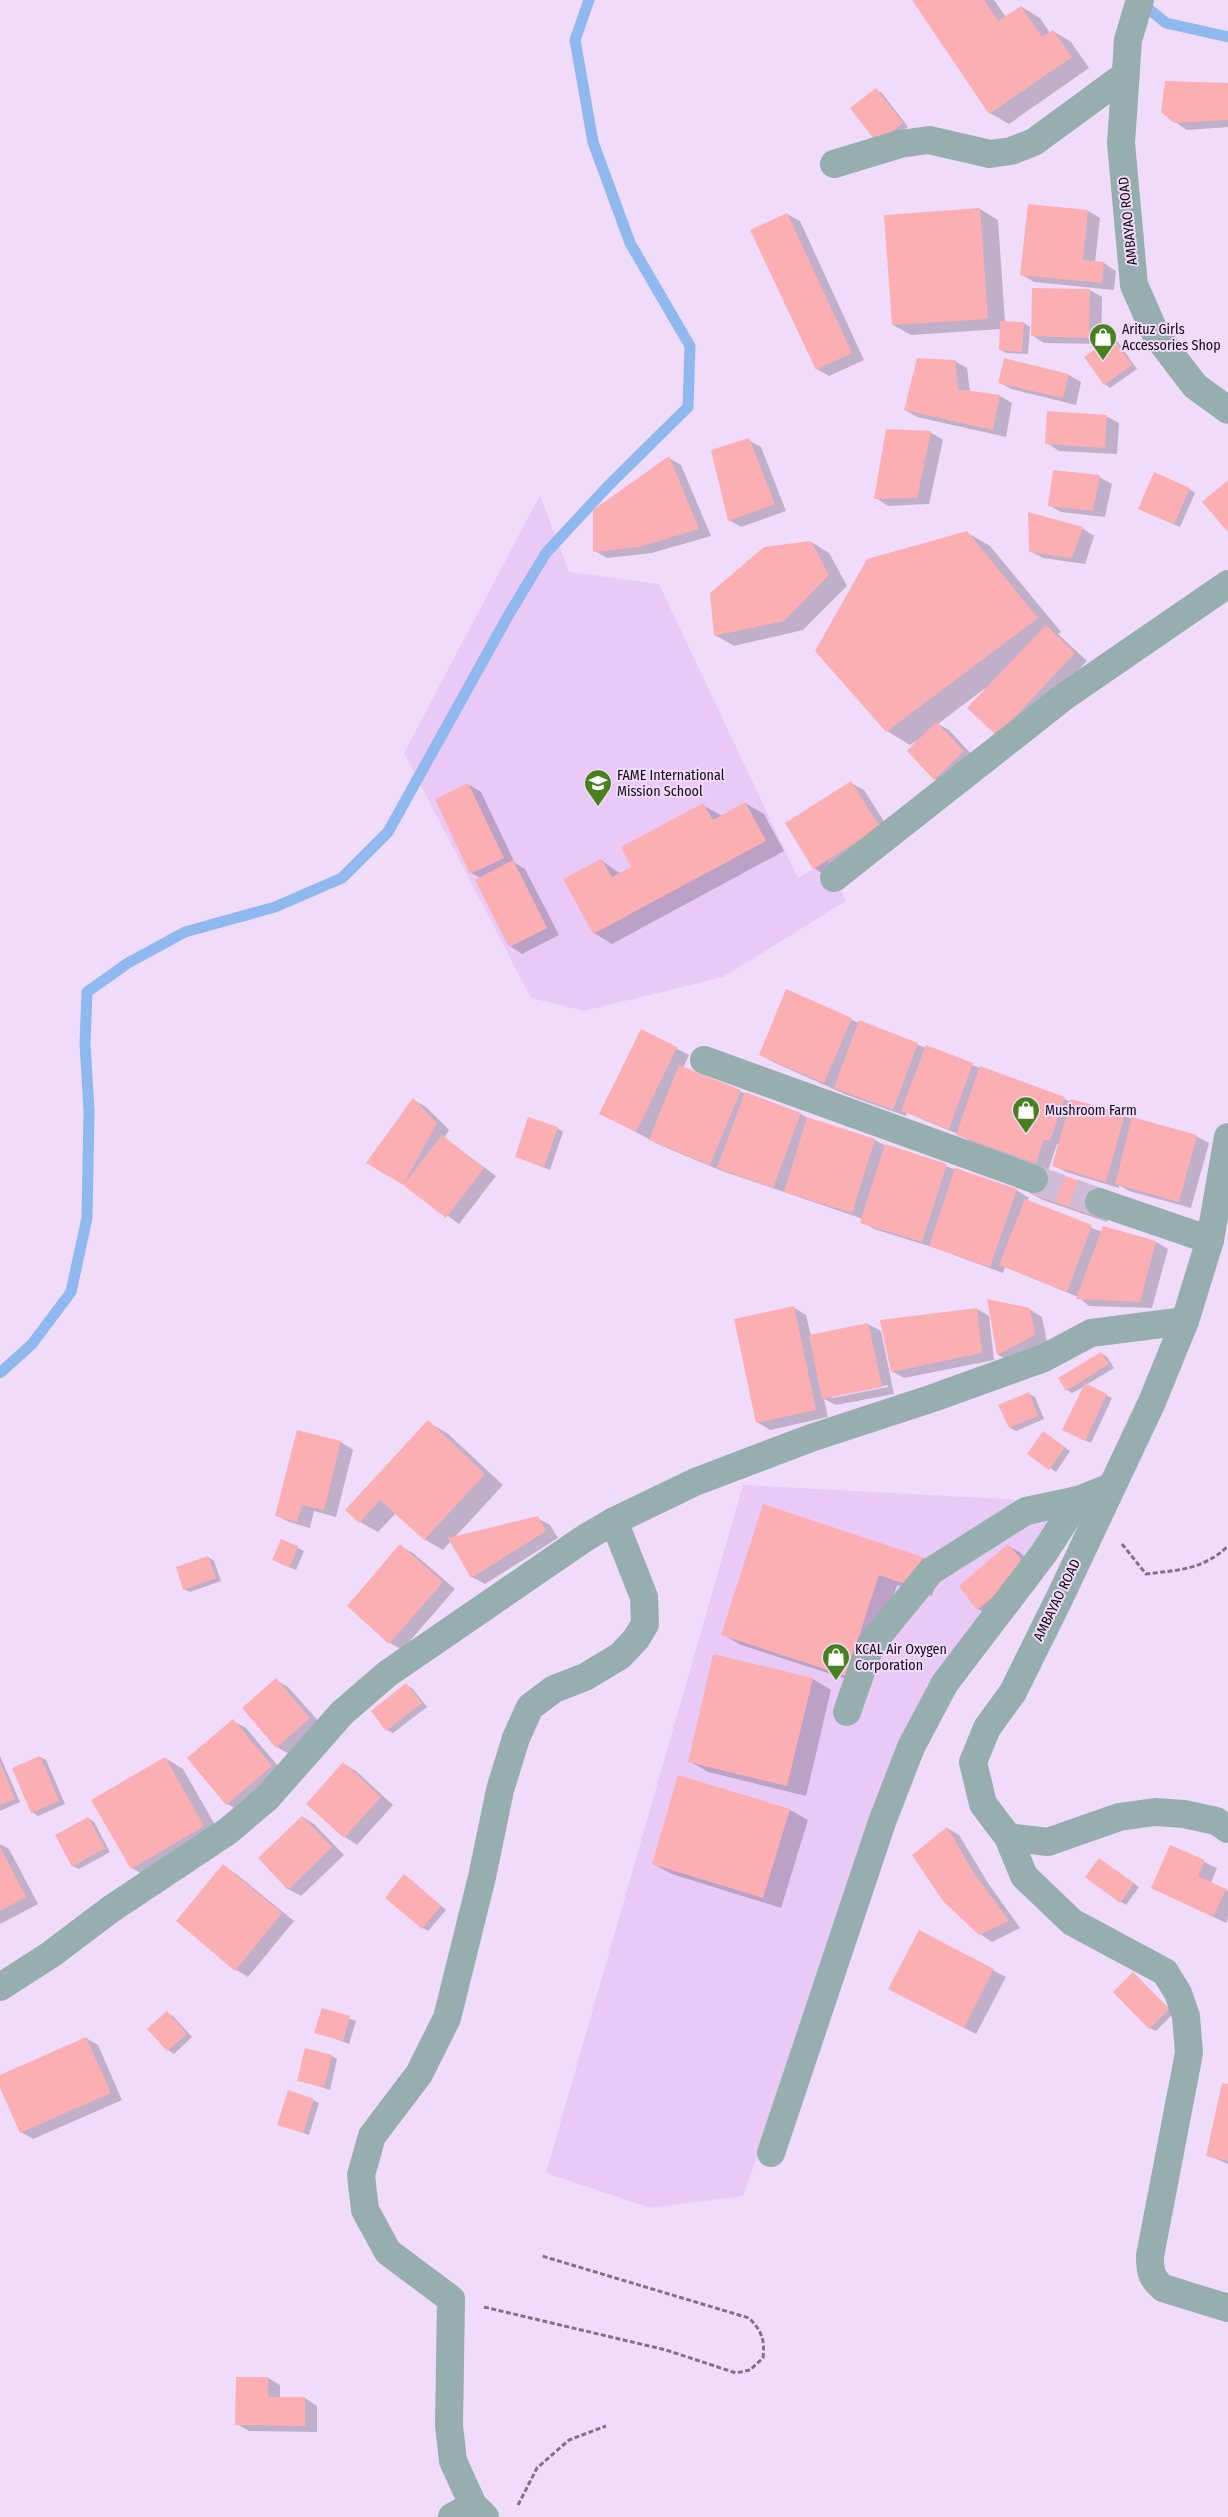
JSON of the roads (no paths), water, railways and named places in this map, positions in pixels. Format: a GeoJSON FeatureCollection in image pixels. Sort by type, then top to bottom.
{"type":"FeatureCollection","features":[{"type":"Feature","properties":{"kind":"street","name":"AMBAYAO ROAD"},"geometry":{"type":"LineString","coordinates":[[1140,0],[1128,40],[1124,76],[1121,143],[1134,284],[1156,335],[1195,386],[1228,410]]}},
{"type":"Feature","properties":{"kind":"street"},"geometry":{"type":"LineString","coordinates":[[834,164],[900,144],[929,140],[990,154],[1010,151],[1034,142],[1124,76]]}},
{"type":"Feature","properties":{"kind":"street"},"geometry":{"type":"LineString","coordinates":[[834,878],[1065,696],[1228,584]]}},
{"type":"Feature","properties":{"kind":"street"},"geometry":{"type":"LineString","coordinates":[[704,1060],[1034,1179]]}},
{"type":"Feature","properties":{"kind":"street","name":"AMBAYAO ROAD"},"geometry":{"type":"LineString","coordinates":[[1228,1137],[1210,1240],[1185,1321],[1152,1402],[1060,1598],[1012,1692],[987,1728],[973,1762],[983,1804],[1008,1837],[1024,1876],[1072,1922],[1165,1972],[1178,1993],[1186,2016],[1189,2053],[1150,2256],[1150,2272],[1155,2281],[1163,2288],[1228,2308]]}},
{"type":"Feature","properties":{"kind":"street"},"geometry":{"type":"LineString","coordinates":[[1099,1202],[1210,1240]]}},
{"type":"Feature","properties":{"kind":"street"},"geometry":{"type":"LineString","coordinates":[[0,1987],[50,1954],[111,1909],[228,1831],[266,1798],[342,1713],[387,1674],[577,1543],[614,1521],[696,1482],[811,1438],[934,1398],[1044,1358],[1091,1333],[1185,1321]]}},
{"type":"Feature","properties":{"kind":"street"},"geometry":{"type":"LineString","coordinates":[[847,1712],[870,1646],[931,1571],[1026,1511],[1078,1500],[1111,1487]]}},
{"type":"Feature","properties":{"kind":"street"},"geometry":{"type":"LineString","coordinates":[[770,2153],[882,1822],[911,1747],[945,1683],[1044,1553],[1078,1500]]}},
{"type":"Feature","properties":{"kind":"street"},"geometry":{"type":"LineString","coordinates":[[470,2513],[453,2461],[449,2425],[451,2299],[388,2252],[365,2210],[361,2175],[372,2136],[419,2074],[447,2018],[482,1877],[500,1790],[516,1738],[530,1707],[554,1689],[585,1677],[620,1656],[636,1639],[645,1624],[644,1597],[614,1521]]}},
{"type":"Feature","properties":{"kind":"street"},"geometry":{"type":"LineString","coordinates":[[1008,1837],[1048,1842],[1119,1817],[1155,1812],[1184,1814],[1208,1819],[1216,1821],[1228,1829]]}},
{"type":"Feature","properties":{"kind":"waterway"},"geometry":{"type":"LineString","coordinates":[[0,1373],[32,1344],[71,1292],[87,1218],[89,1111],[85,1043],[87,992],[128,963],[185,932],[275,907],[342,878],[388,832],[508,616],[546,553],[608,486],[688,407],[690,346],[630,243],[593,142],[575,40],[589,0]]}},
{"type":"Feature","properties":{"kind":"waterway"},"geometry":{"type":"LineString","coordinates":[[1139,1],[1166,23],[1228,37]]}},
{"type":"Feature","properties":{"kind":"tunnel"},"geometry":{"type":"LineString","coordinates":[[1034,1179],[1099,1202]]}},
{"type":"Feature","properties":{"kind":"place","name":"Arituz Girls Accessories Shop"},"geometry":{"type":"Point","coordinates":[1103,361]}},
{"type":"Feature","properties":{"kind":"place","name":"FAME International Mission School"},"geometry":{"type":"Point","coordinates":[598,807]}},
{"type":"Feature","properties":{"kind":"place","name":"Mushroom Farm"},"geometry":{"type":"Point","coordinates":[1026,1134]}},
{"type":"Feature","properties":{"kind":"place","name":"KCAL Air Oxygen Corporation"},"geometry":{"type":"Point","coordinates":[836,1681]}}]}
